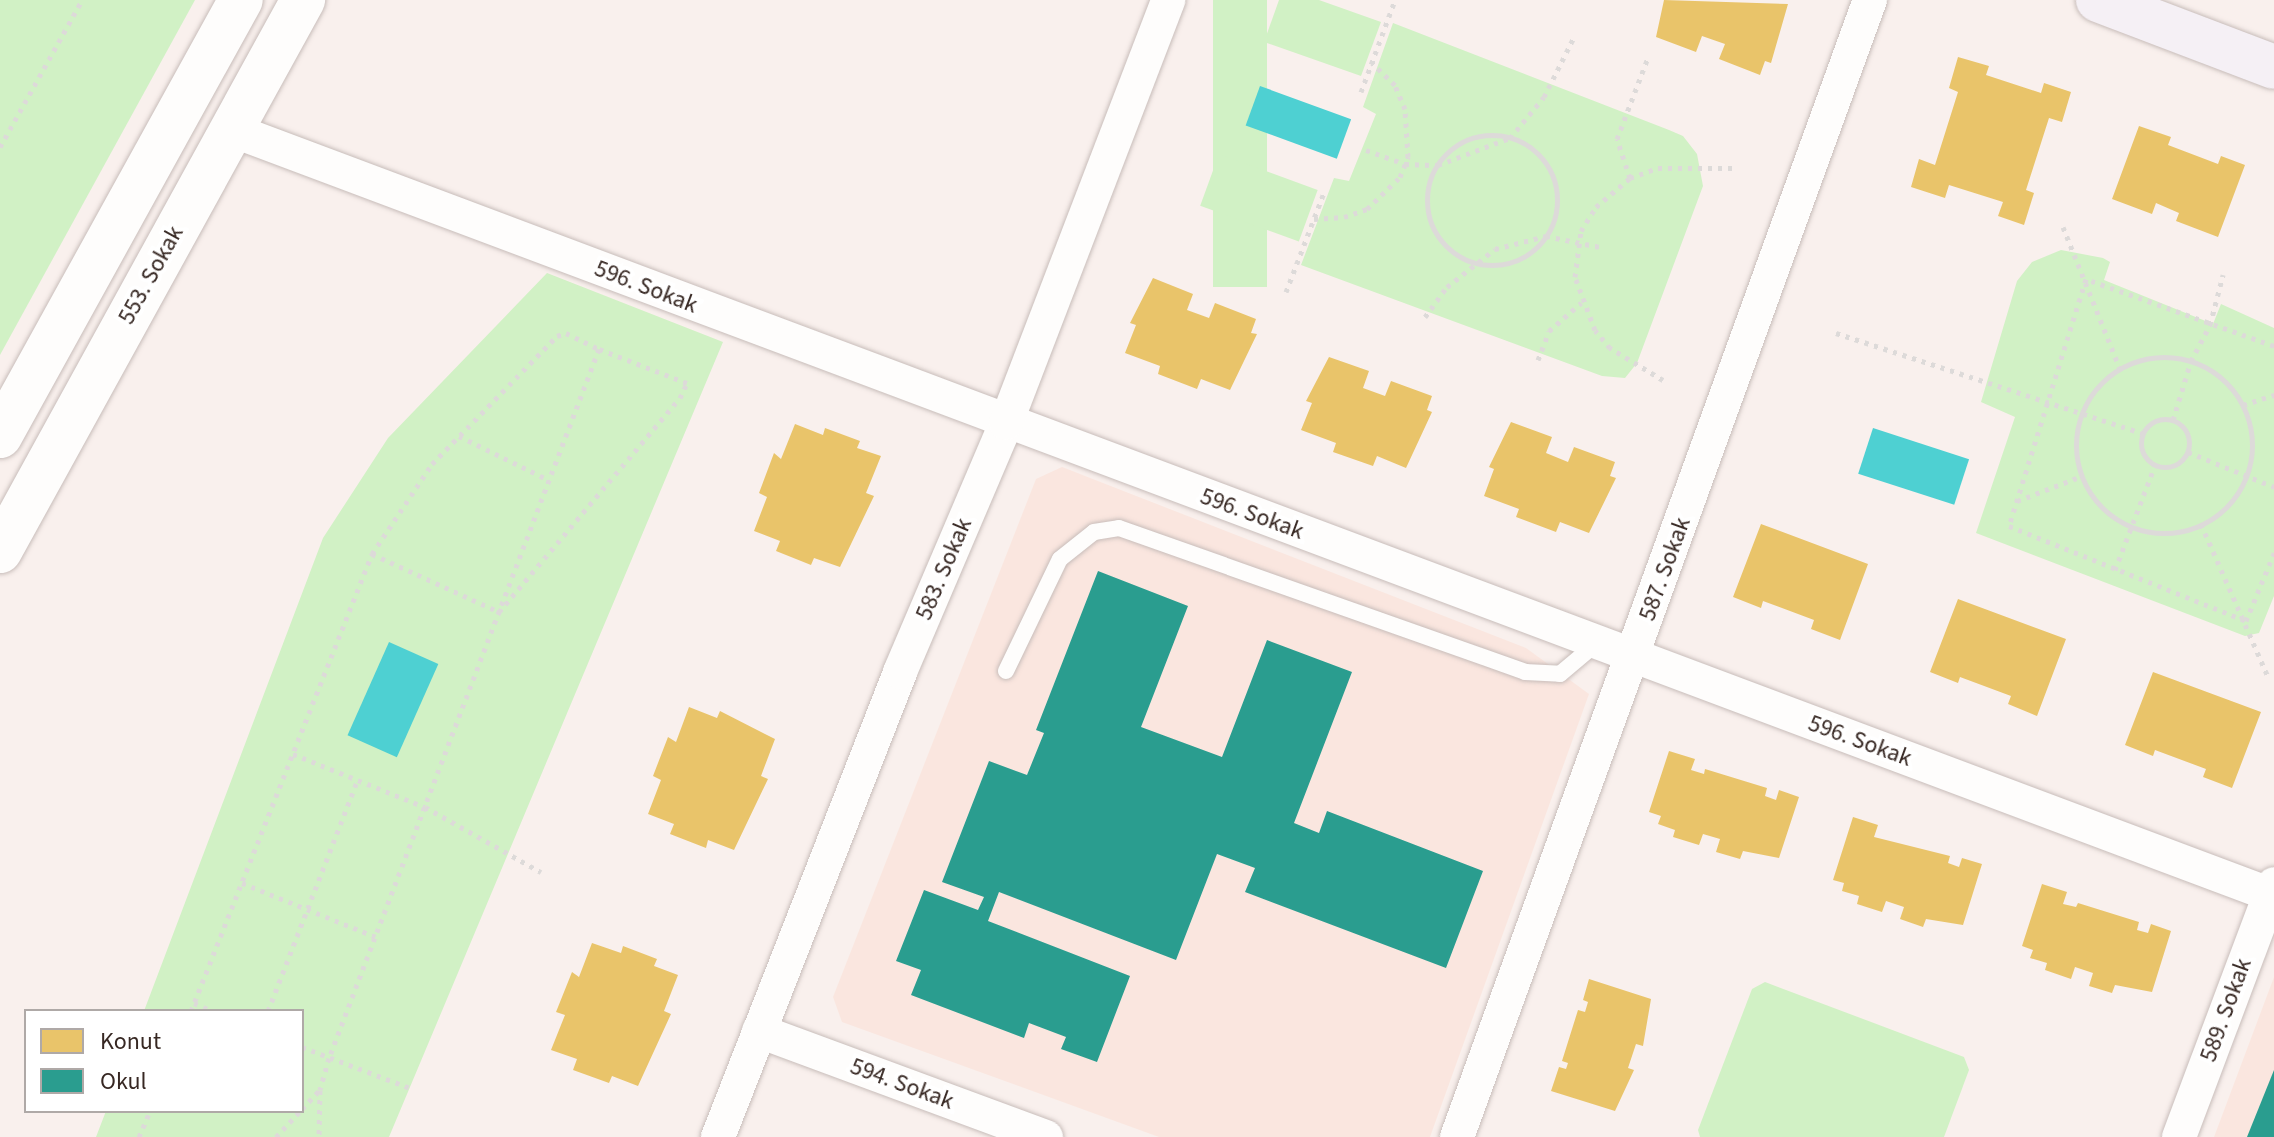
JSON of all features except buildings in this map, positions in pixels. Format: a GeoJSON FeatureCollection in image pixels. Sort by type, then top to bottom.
{"type":"FeatureCollection","features":[{"type":"Feature","properties":{"kind":"main road"},"geometry":{"type":"LineString","coordinates":[[0,436],[241,0]]}},
{"type":"Feature","properties":{"kind":"main road","name":"553. Sokak"},"geometry":{"type":"LineString","coordinates":[[0,551],[303,0]]}},
{"type":"Feature","properties":{"kind":"main road"},"geometry":{"type":"LineString","coordinates":[[2098,0],[2274,67]]}},
{"type":"Feature","properties":{"kind":"street","name":"583. Sokak"},"geometry":{"type":"LineString","coordinates":[[718,1137],[900,672],[1006,423],[1168,0]]}},
{"type":"Feature","properties":{"kind":"street","name":"587. Sokak"},"geometry":{"type":"LineString","coordinates":[[1457,1137],[1870,0]]}},
{"type":"Feature","properties":{"kind":"street","name":"596. Sokak"},"geometry":{"type":"LineString","coordinates":[[232,130],[1006,423],[2273,891]]}},
{"type":"Feature","properties":{"kind":"street","name":"589. Sokak"},"geometry":{"type":"LineString","coordinates":[[2179,1137],[2273,891]]}},
{"type":"Feature","properties":{"kind":"street","name":"594. Sokak"},"geometry":{"type":"LineString","coordinates":[[759,1031],[1046,1137]]}},
{"type":"Feature","properties":{"kind":"lane"},"geometry":{"type":"LineString","coordinates":[[1006,671],[1060,559],[1094,532],[1119,528],[1525,672],[1560,674],[1598,642]]}},
{"type":"Feature","properties":{"kind":"path"},"geometry":{"type":"LineString","coordinates":[[0,147],[82,0]]}},
{"type":"Feature","properties":{"kind":"path"},"geometry":{"type":"LineString","coordinates":[[1361,92],[1395,0]]}},
{"type":"Feature","properties":{"kind":"path"},"geometry":{"type":"LineString","coordinates":[[1366,150],[1405,164],[1438,165],[1510,138],[1544,97],[1575,35]]}},
{"type":"Feature","properties":{"kind":"path"},"geometry":{"type":"LineString","coordinates":[[1630,178],[1617,139],[1647,60]]}},
{"type":"Feature","properties":{"kind":"path"},"geometry":{"type":"LineString","coordinates":[[1314,219],[1344,217],[1367,209],[1383,197],[1405,164],[1410,131],[1405,109],[1395,85],[1372,63]]}},
{"type":"Feature","properties":{"kind":"path"},"geometry":{"type":"LineString","coordinates":[[1476,137],[1510,138],[1536,151],[1557,187],[1557,208],[1546,236],[1522,258],[1502,264],[1473,261],[1442,242],[1431,223],[1427,202],[1438,165],[1456,145],[1476,137]]}},
{"type":"Feature","properties":{"kind":"path"},"geometry":{"type":"LineString","coordinates":[[1663,380],[1610,348],[1581,303],[1575,277],[1579,239],[1596,207],[1630,178],[1658,168],[1732,168]]}},
{"type":"Feature","properties":{"kind":"path"},"geometry":{"type":"LineString","coordinates":[[1286,292],[1325,190]]}},
{"type":"Feature","properties":{"kind":"path"},"geometry":{"type":"LineString","coordinates":[[2063,227],[2120,369]]}},
{"type":"Feature","properties":{"kind":"path"},"geometry":{"type":"LineString","coordinates":[[1425,317],[1473,261],[1495,249],[1546,236],[1579,239],[1600,247]]}},
{"type":"Feature","properties":{"kind":"path"},"geometry":{"type":"LineString","coordinates":[[2173,420],[2191,361],[2210,325],[2223,275]]}},
{"type":"Feature","properties":{"kind":"path"},"geometry":{"type":"LineString","coordinates":[[2086,279],[2274,346]]}},
{"type":"Feature","properties":{"kind":"path"},"geometry":{"type":"LineString","coordinates":[[2086,279],[2009,526],[2246,621]]}},
{"type":"Feature","properties":{"kind":"path"},"geometry":{"type":"LineString","coordinates":[[1538,360],[1549,331],[1581,303]]}},
{"type":"Feature","properties":{"kind":"path"},"geometry":{"type":"LineString","coordinates":[[192,1009],[372,554],[432,464],[557,336],[566,333],[687,383],[680,398],[499,612]]}},
{"type":"Feature","properties":{"kind":"path"},"geometry":{"type":"LineString","coordinates":[[1836,333],[2049,398],[2142,433]]}},
{"type":"Feature","properties":{"kind":"path"},"geometry":{"type":"LineString","coordinates":[[319,1137],[320,1090],[329,1058],[599,349]]}},
{"type":"Feature","properties":{"kind":"path"},"geometry":{"type":"LineString","coordinates":[[2167,357],[2191,361],[2230,386],[2243,405],[2252,453],[2247,476],[2220,512],[2201,524],[2155,532],[2131,526],[2110,514],[2082,476],[2077,432],[2083,411],[2098,387],[2120,369],[2167,357]]}},
{"type":"Feature","properties":{"kind":"path"},"geometry":{"type":"LineString","coordinates":[[2243,405],[2274,395]]}},
{"type":"Feature","properties":{"kind":"path"},"geometry":{"type":"LineString","coordinates":[[2173,420],[2188,435],[2188,452],[2177,464],[2155,465],[2143,453],[2142,433],[2154,421],[2173,420]]}},
{"type":"Feature","properties":{"kind":"path"},"geometry":{"type":"LineString","coordinates":[[459,436],[549,480]]}},
{"type":"Feature","properties":{"kind":"path"},"geometry":{"type":"LineString","coordinates":[[2188,452],[2274,487]]}},
{"type":"Feature","properties":{"kind":"path"},"geometry":{"type":"LineString","coordinates":[[2115,570],[2155,465]]}},
{"type":"Feature","properties":{"kind":"path"},"geometry":{"type":"LineString","coordinates":[[2017,501],[2082,476]]}},
{"type":"Feature","properties":{"kind":"path"},"geometry":{"type":"LineString","coordinates":[[2201,524],[2269,679]]}},
{"type":"Feature","properties":{"kind":"path"},"geometry":{"type":"LineString","coordinates":[[2246,621],[2274,553]]}},
{"type":"Feature","properties":{"kind":"path"},"geometry":{"type":"LineString","coordinates":[[372,554],[499,612]]}},
{"type":"Feature","properties":{"kind":"path"},"geometry":{"type":"LineString","coordinates":[[293,754],[425,807],[541,872]]}},
{"type":"Feature","properties":{"kind":"path"},"geometry":{"type":"LineString","coordinates":[[269,1009],[357,782]]}},
{"type":"Feature","properties":{"kind":"path"},"geometry":{"type":"LineString","coordinates":[[242,883],[376,937]]}},
{"type":"Feature","properties":{"kind":"path"},"geometry":{"type":"LineString","coordinates":[[194,1003],[208,1009]]}},
{"type":"Feature","properties":{"kind":"path"},"geometry":{"type":"LineString","coordinates":[[304,1048],[410,1088]]}},
{"type":"Feature","properties":{"kind":"path"},"geometry":{"type":"LineString","coordinates":[[304,1107],[320,1090]]}},
{"type":"Feature","properties":{"kind":"path"},"geometry":{"type":"LineString","coordinates":[[139,1137],[149,1113]]}},
{"type":"Feature","properties":{"kind":"path"},"geometry":{"type":"LineString","coordinates":[[276,1137],[298,1113]]}},
{"type":"Feature","properties":{"kind":"shaded area"},"geometry":{"type":"Polygon","coordinates":[[[1062,467],[1526,648],[1589,694],[1430,1137],[1159,1137],[842,1022],[833,997],[1036,479],[1062,467]]]}},
{"type":"Feature","properties":{"kind":"shaded area"},"geometry":{"type":"Polygon","coordinates":[[[2274,977],[2274,1137],[2214,1137],[2274,977]]]}},
{"type":"Feature","properties":{"kind":"green space"},"geometry":{"type":"Polygon","coordinates":[[[0,0],[195,0],[0,355],[0,0]]]}},
{"type":"Feature","properties":{"kind":"green space"},"geometry":{"type":"Polygon","coordinates":[[[1213,0],[1267,0],[1267,287],[1213,287],[1213,0]]]}},
{"type":"Feature","properties":{"kind":"green space"},"geometry":{"type":"Polygon","coordinates":[[[1279,0],[1319,0],[1381,22],[1361,76],[1264,42],[1279,0]]]}},
{"type":"Feature","properties":{"kind":"green space"},"geometry":{"type":"Polygon","coordinates":[[[1393,23],[1683,136],[1697,154],[1703,186],[1637,363],[1625,378],[1602,376],[1301,265],[1334,178],[1349,181],[1376,114],[1363,107],[1393,23]]]}},
{"type":"Feature","properties":{"kind":"green space"},"geometry":{"type":"Polygon","coordinates":[[[1219,154],[1318,190],[1299,242],[1200,206],[1219,154]]]}},
{"type":"Feature","properties":{"kind":"green space"},"geometry":{"type":"Polygon","coordinates":[[[2061,250],[2103,258],[2110,262],[2104,280],[2213,324],[2221,304],[2274,328],[2274,596],[2259,633],[2245,636],[1976,533],[2015,417],[1981,402],[2017,281],[2032,262],[2061,250]]]}},
{"type":"Feature","properties":{"kind":"green space"},"geometry":{"type":"Polygon","coordinates":[[[547,273],[723,342],[389,1137],[96,1137],[105,1113],[304,1113],[304,1009],[145,1009],[323,538],[388,438],[547,273]]]}},
{"type":"Feature","properties":{"kind":"green space"},"geometry":{"type":"Polygon","coordinates":[[[1765,982],[1964,1057],[1969,1070],[1944,1137],[1700,1137],[1698,1130],[1752,989],[1765,982]]]}},
{"type":"Feature","properties":{"kind":"water"},"geometry":{"type":"Polygon","coordinates":[[[1260,86],[1351,119],[1337,159],[1246,125],[1260,86]]]}},
{"type":"Feature","properties":{"kind":"water"},"geometry":{"type":"Polygon","coordinates":[[[1873,428],[1969,459],[1954,505],[1858,474],[1873,428]]]}},
{"type":"Feature","properties":{"kind":"water"},"geometry":{"type":"Polygon","coordinates":[[[389,642],[438,664],[397,757],[348,735],[389,642]]]}}]}
